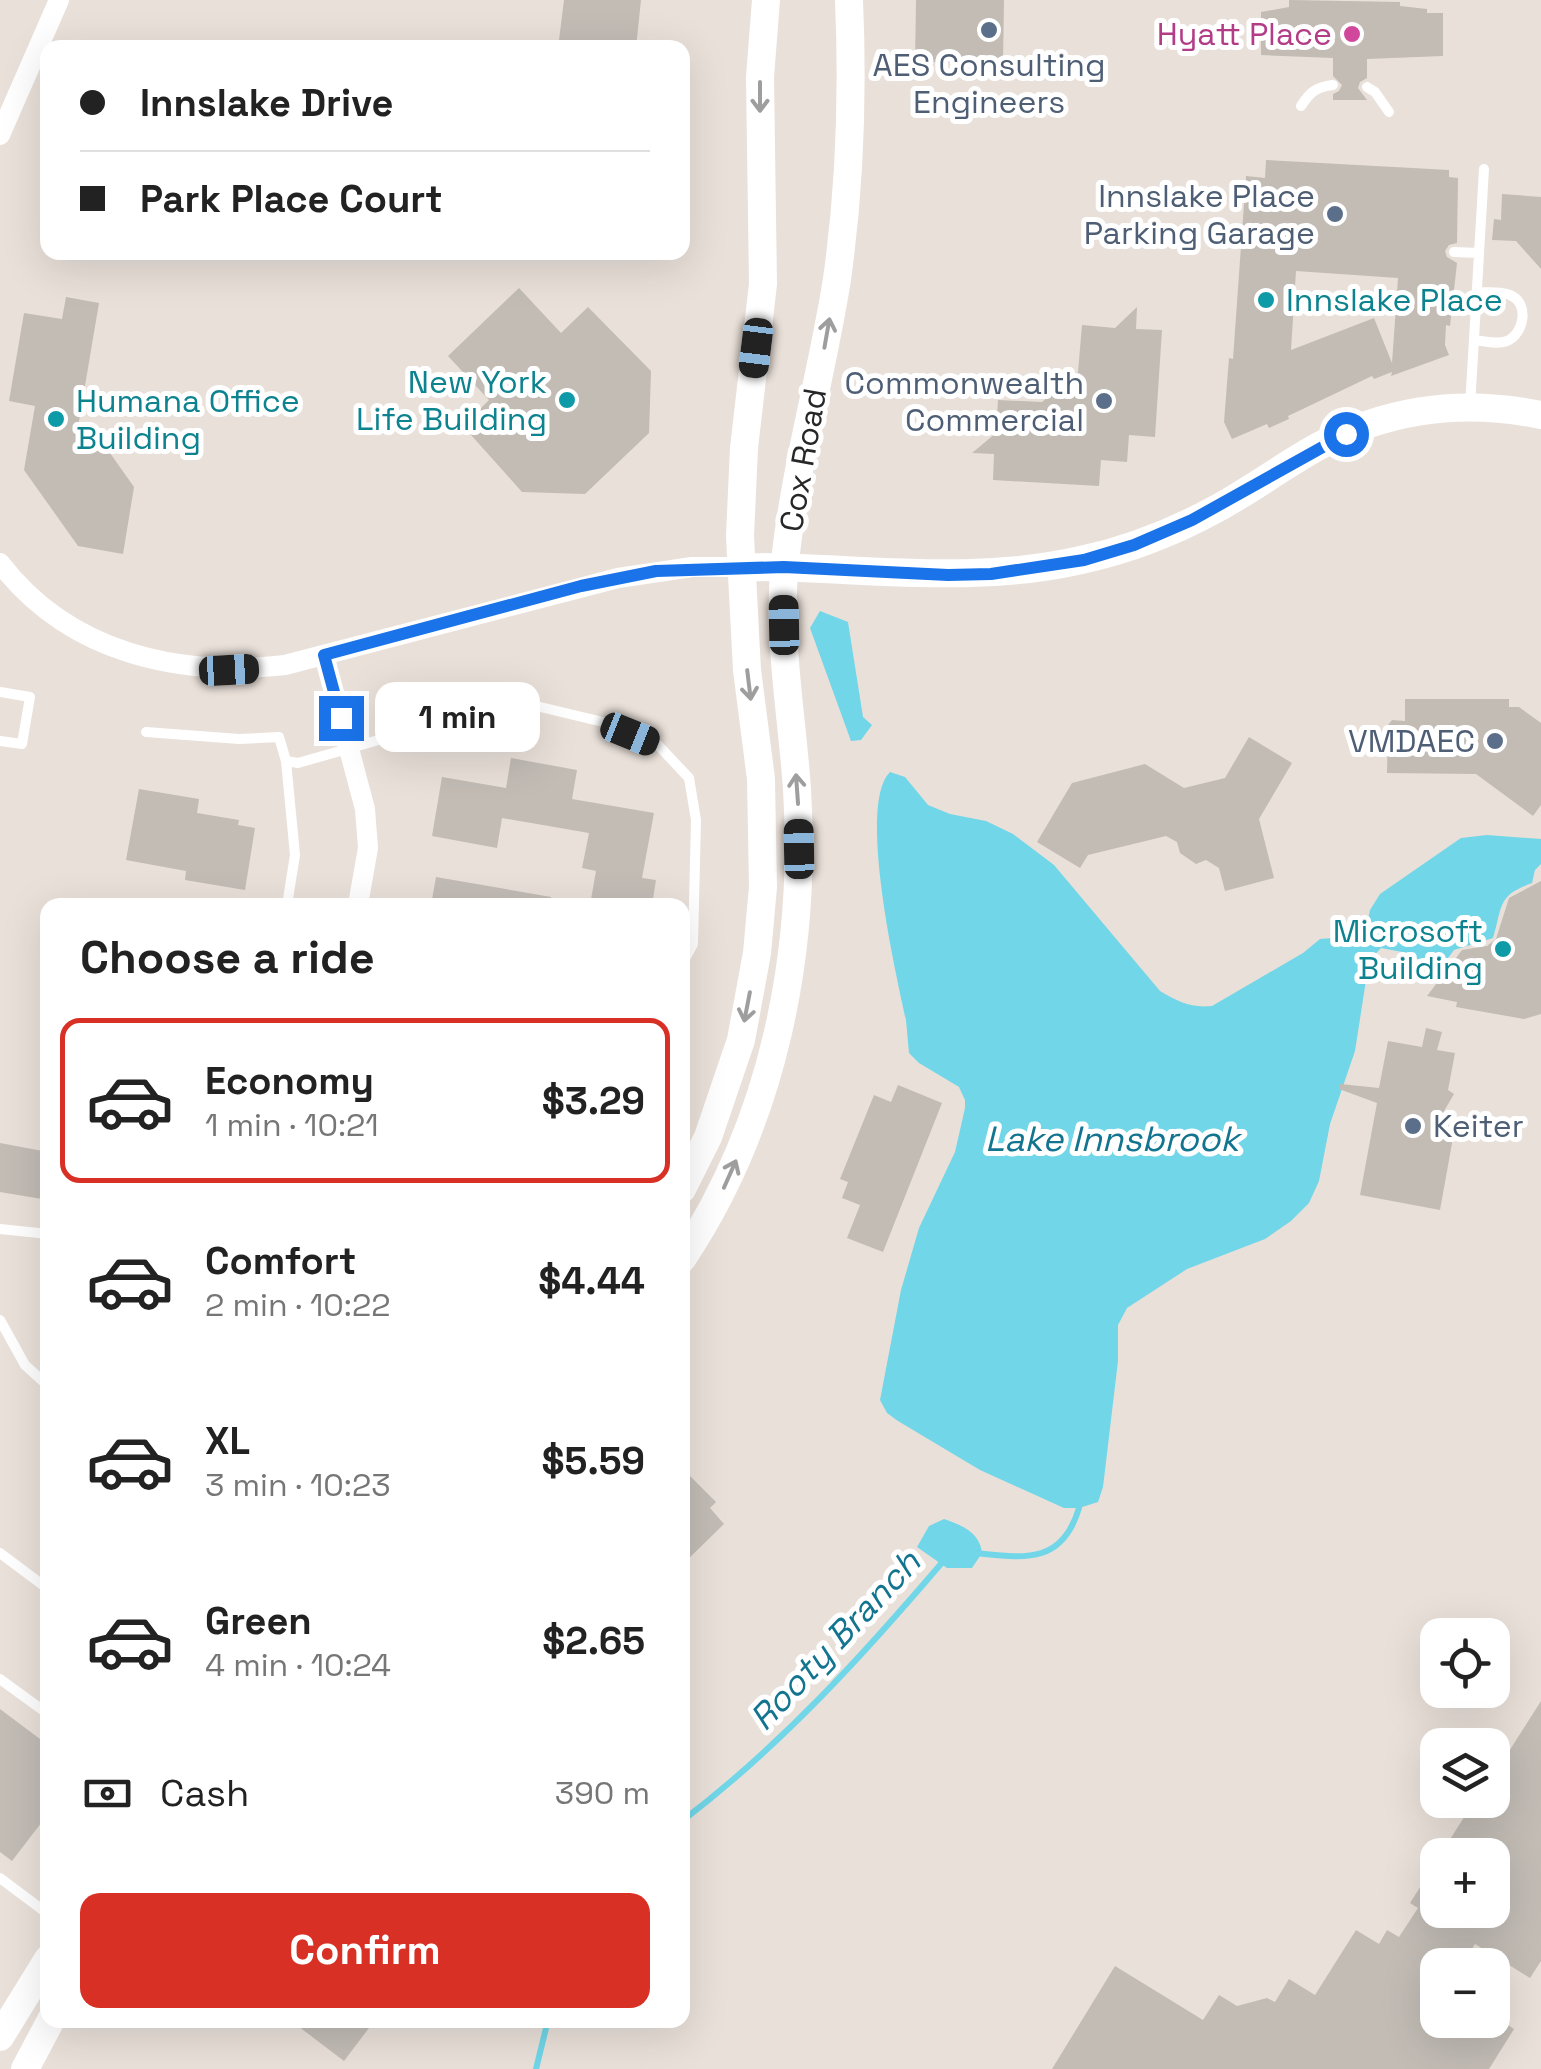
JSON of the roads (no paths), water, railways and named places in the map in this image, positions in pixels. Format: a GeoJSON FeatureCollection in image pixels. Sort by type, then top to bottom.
{"type":"FeatureCollection","features":[{"type":"Feature","properties":{"kind":"main road","name":"Cox Road"},"geometry":{"type":"LineString","coordinates":[[690,1173],[725,1092],[740,1040],[759,937],[763,887],[764,812],[747,670],[740,567],[744,448],[763,284],[760,95],[766,0]]}},
{"type":"Feature","properties":{"kind":"main road","name":"Cox Road"},"geometry":{"type":"LineString","coordinates":[[690,1244],[727,1182],[755,1114],[775,1050],[795,935],[799,821],[784,567],[798,464],[823,352],[842,233],[850,116],[849,0]]}},
{"type":"Feature","properties":{"kind":"main road"},"geometry":{"type":"LineString","coordinates":[[740,567],[948,575],[991,574],[1084,560],[1134,545],[1200,517],[1328,442],[1365,425],[1405,414],[1470,407],[1541,416]]}},
{"type":"Feature","properties":{"kind":"main road"},"geometry":{"type":"LineString","coordinates":[[0,2038],[40,1972]]}},
{"type":"Feature","properties":{"kind":"main road"},"geometry":{"type":"LineString","coordinates":[[25,2069],[47,2028]]}},
{"type":"Feature","properties":{"kind":"street"},"geometry":{"type":"LineString","coordinates":[[41,40],[58,0]]}},
{"type":"Feature","properties":{"kind":"street"},"geometry":{"type":"LineString","coordinates":[[0,135],[40,42]]}},
{"type":"Feature","properties":{"kind":"street"},"geometry":{"type":"LineString","coordinates":[[0,563],[33,598],[82,632],[160,662],[229,670],[286,665],[618,578],[692,568],[740,567]]}},
{"type":"Feature","properties":{"kind":"street"},"geometry":{"type":"LineString","coordinates":[[324,655],[367,827],[368,848],[359,898]]}},
{"type":"Feature","properties":{"kind":"lane"},"geometry":{"type":"LineString","coordinates":[[1302,106],[1318,87],[1333,85]]}},
{"type":"Feature","properties":{"kind":"lane"},"geometry":{"type":"LineString","coordinates":[[1367,87],[1376,92],[1389,112]]}},
{"type":"Feature","properties":{"kind":"lane"},"geometry":{"type":"LineString","coordinates":[[1470,407],[1484,169]]}},
{"type":"Feature","properties":{"kind":"lane"},"geometry":{"type":"LineString","coordinates":[[1454,252],[1479,253]]}},
{"type":"Feature","properties":{"kind":"lane"},"geometry":{"type":"LineString","coordinates":[[1474,340],[1510,340],[1523,318],[1520,304],[1510,295],[1477,292]]}},
{"type":"Feature","properties":{"kind":"lane"},"geometry":{"type":"LineString","coordinates":[[0,692],[30,696],[22,744],[0,741]]}},
{"type":"Feature","properties":{"kind":"lane"},"geometry":{"type":"LineString","coordinates":[[286,761],[306,762],[466,715],[532,705],[602,722],[658,745],[689,778],[696,820],[690,949]]}},
{"type":"Feature","properties":{"kind":"lane"},"geometry":{"type":"LineString","coordinates":[[146,732],[201,738],[279,738],[286,761],[295,855],[288,898]]}},
{"type":"Feature","properties":{"kind":"lane"},"geometry":{"type":"LineString","coordinates":[[0,1229],[40,1233]]}},
{"type":"Feature","properties":{"kind":"lane"},"geometry":{"type":"LineString","coordinates":[[0,1320],[25,1365],[40,1379]]}},
{"type":"Feature","properties":{"kind":"lane"},"geometry":{"type":"LineString","coordinates":[[0,1554],[40,1583]]}},
{"type":"Feature","properties":{"kind":"lane"},"geometry":{"type":"LineString","coordinates":[[0,1679],[40,1708]]}},
{"type":"Feature","properties":{"kind":"lane"},"geometry":{"type":"LineString","coordinates":[[0,1878],[40,1908]]}},
{"type":"Feature","properties":{"kind":"water"},"geometry":{"type":"Polygon","coordinates":[[[820,611],[848,622],[863,717],[872,725],[861,740],[851,741],[810,628],[820,611]]]}},
{"type":"Feature","properties":{"kind":"water","name":"Lake Innsbrook"},"geometry":{"type":"Polygon","coordinates":[[[890,772],[905,777],[928,805],[986,821],[1013,834],[1054,865],[1160,991],[1197,1006],[1212,1006],[1320,939],[1359,943],[1364,939],[1370,910],[1380,894],[1461,838],[1487,835],[1541,839],[1541,864],[1532,883],[1507,897],[1493,938],[1454,950],[1445,962],[1420,962],[1413,954],[1381,948],[1369,961],[1355,1051],[1330,1124],[1319,1181],[1309,1203],[1265,1239],[1187,1269],[1127,1308],[1118,1325],[1118,1361],[1103,1487],[1098,1502],[1079,1508],[1064,1508],[980,1470],[898,1421],[887,1413],[880,1400],[901,1290],[919,1228],[955,1152],[965,1108],[959,1087],[909,1053],[878,853],[881,790],[890,772]]]}},
{"type":"Feature","properties":{"kind":"water"},"geometry":{"type":"Polygon","coordinates":[[[944,1519],[963,1527],[978,1540],[982,1553],[972,1568],[947,1568],[917,1547],[929,1526],[944,1519]]]}},
{"type":"Feature","properties":{"kind":"waterway","name":"Rooty Branch"},"geometry":{"type":"LineString","coordinates":[[975,1553],[1025,1556],[1052,1549],[1072,1527],[1079,1508]]}},
{"type":"Feature","properties":{"kind":"waterway","name":"Rooty Branch"},"geometry":{"type":"LineString","coordinates":[[690,1815],[821,1697],[946,1558]]}},
{"type":"Feature","properties":{"kind":"waterway","name":"Rooty Branch"},"geometry":{"type":"LineString","coordinates":[[536,2069],[546,2028]]}},
{"type":"Feature","properties":{"kind":"place","name":"AES Consulting Engineers"},"geometry":{"type":"Point","coordinates":[989,30]}},
{"type":"Feature","properties":{"kind":"place","name":"Hyatt Place"},"geometry":{"type":"Point","coordinates":[1352,34]}},
{"type":"Feature","properties":{"kind":"place","name":"Innslake Place Parking Garage"},"geometry":{"type":"Point","coordinates":[1335,214]}},
{"type":"Feature","properties":{"kind":"place","name":"Innslake Place"},"geometry":{"type":"Point","coordinates":[1266,300]}},
{"type":"Feature","properties":{"kind":"place","name":"New York Life Building"},"geometry":{"type":"Point","coordinates":[567,400]}},
{"type":"Feature","properties":{"kind":"place","name":"Commonwealth Commercial"},"geometry":{"type":"Point","coordinates":[1104,401]}},
{"type":"Feature","properties":{"kind":"place","name":"Humana Office Building"},"geometry":{"type":"Point","coordinates":[56,419]}},
{"type":"Feature","properties":{"kind":"place","name":"VMDAEC"},"geometry":{"type":"Point","coordinates":[1495,741]}},
{"type":"Feature","properties":{"kind":"place","name":"Microsoft Building"},"geometry":{"type":"Point","coordinates":[1503,949]}},
{"type":"Feature","properties":{"kind":"place","name":"Keiter"},"geometry":{"type":"Point","coordinates":[1413,1126]}}]}
